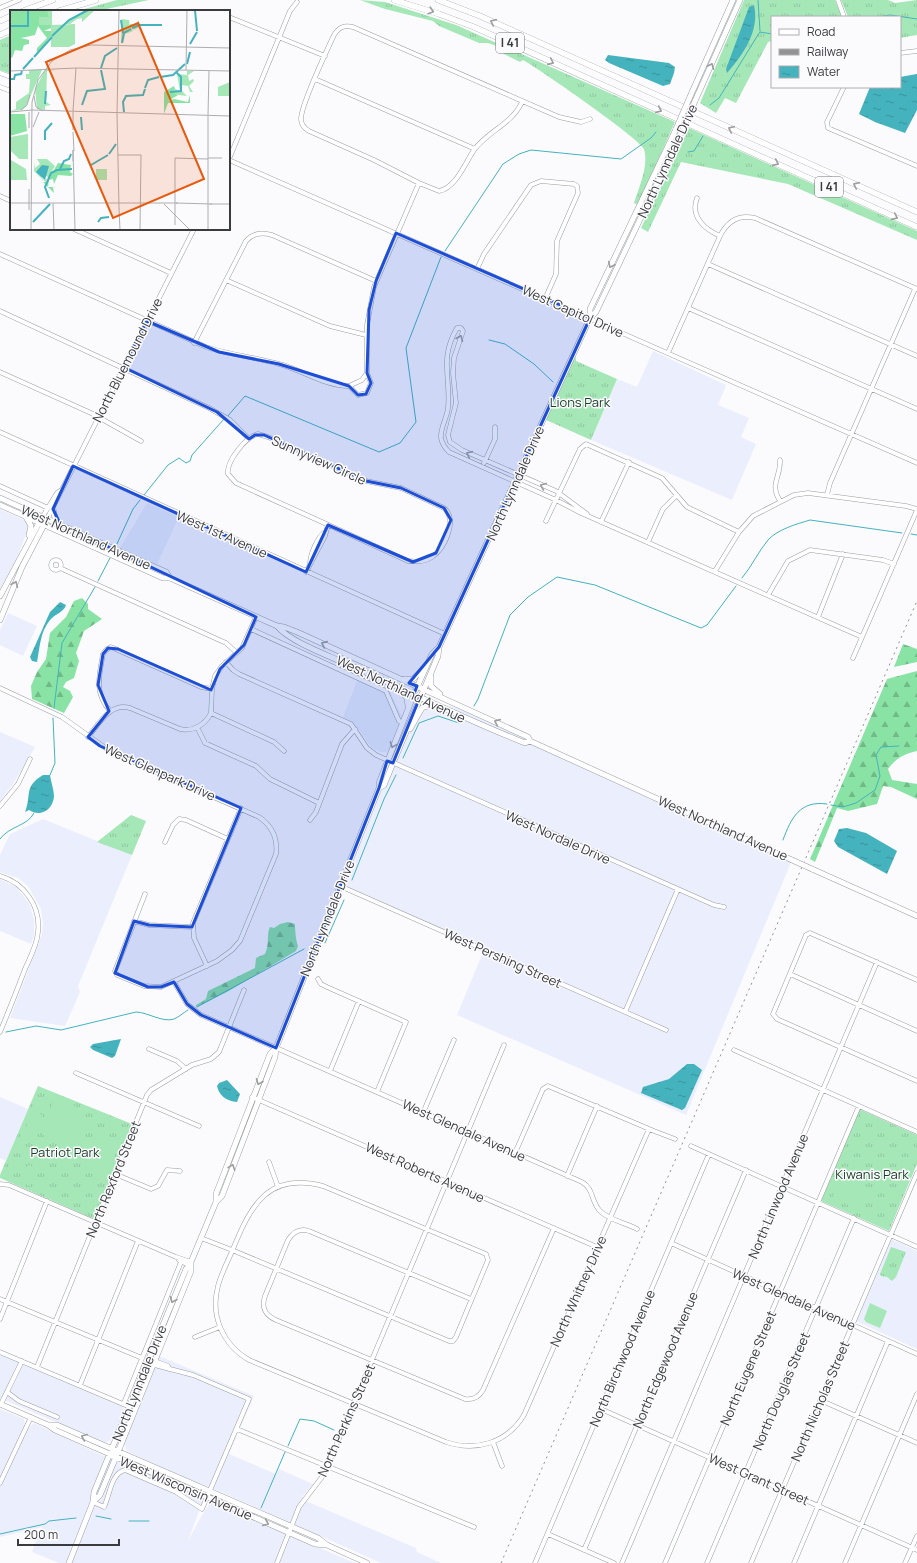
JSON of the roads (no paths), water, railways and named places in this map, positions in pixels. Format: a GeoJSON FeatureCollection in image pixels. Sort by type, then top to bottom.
{"type":"FeatureCollection","features":[{"type":"Feature","properties":{"kind":"highway"},"geometry":{"type":"LineString","coordinates":[[26,10],[53,0]]}},
{"type":"Feature","properties":{"kind":"highway"},"geometry":{"type":"LineString","coordinates":[[62,10],[96,0]]}},
{"type":"Feature","properties":{"kind":"highway","name":"I 41"},"geometry":{"type":"LineString","coordinates":[[394,0],[474,27],[917,227]]}},
{"type":"Feature","properties":{"kind":"highway","name":"I 41"},"geometry":{"type":"LineString","coordinates":[[438,0],[494,22],[917,212]]}},
{"type":"Feature","properties":{"kind":"highway"},"geometry":{"type":"LineString","coordinates":[[0,21],[10,16]]}},
{"type":"Feature","properties":{"kind":"highway"},"geometry":{"type":"LineString","coordinates":[[0,34],[10,30]]}},
{"type":"Feature","properties":{"kind":"main road","name":"North Lynndale Drive"},"geometry":{"type":"LineString","coordinates":[[590,318],[590,309],[593,302],[640,206],[733,0]]}},
{"type":"Feature","properties":{"kind":"main road","name":"North Lynndale Drive"},"geometry":{"type":"LineString","coordinates":[[93,1502],[100,1495],[116,1458],[191,1271],[191,1264],[201,1238],[216,1202],[222,1196],[255,1098],[275,1057],[276,1048],[340,886],[380,788],[384,785],[438,656],[439,647],[590,318],[596,312],[696,101],[740,0]]}},
{"type":"Feature","properties":{"kind":"main road","name":"West Northland Avenue"},"geometry":{"type":"LineString","coordinates":[[0,498],[166,572],[170,578]]}},
{"type":"Feature","properties":{"kind":"main road","name":"West Northland Avenue"},"geometry":{"type":"LineString","coordinates":[[0,505],[163,578],[170,578],[277,626],[297,632],[528,737],[530,741],[917,916]]}},
{"type":"Feature","properties":{"kind":"main road"},"geometry":{"type":"LineString","coordinates":[[51,508],[55,518],[60,524]]}},
{"type":"Feature","properties":{"kind":"main road"},"geometry":{"type":"LineString","coordinates":[[26,516],[31,526],[28,542]]}},
{"type":"Feature","properties":{"kind":"main road","name":"North Bluemound Drive"},"geometry":{"type":"LineString","coordinates":[[0,596],[28,542],[45,518]]}},
{"type":"Feature","properties":{"kind":"main road","name":"North Bluemound Drive"},"geometry":{"type":"LineString","coordinates":[[0,620],[42,523]]}},
{"type":"Feature","properties":{"kind":"main road","name":"West Northland Avenue"},"geometry":{"type":"LineString","coordinates":[[277,626],[282,632],[301,642],[386,682],[500,733],[525,742],[530,741]]}},
{"type":"Feature","properties":{"kind":"main road","name":"North Lynndale Drive"},"geometry":{"type":"LineString","coordinates":[[380,788],[379,783],[387,760],[417,686],[432,654],[439,647]]}},
{"type":"Feature","properties":{"kind":"main road"},"geometry":{"type":"LineString","coordinates":[[397,677],[413,679],[424,666],[427,665]]}},
{"type":"Feature","properties":{"kind":"main road"},"geometry":{"type":"LineString","coordinates":[[430,673],[430,684],[434,690],[458,703],[461,707]]}},
{"type":"Feature","properties":{"kind":"main road"},"geometry":{"type":"LineString","coordinates":[[396,686],[407,698],[408,709]]}},
{"type":"Feature","properties":{"kind":"main road"},"geometry":{"type":"LineString","coordinates":[[405,733],[409,731],[422,708],[434,703]]}},
{"type":"Feature","properties":{"kind":"main road","name":"North Lynndale Drive"},"geometry":{"type":"LineString","coordinates":[[69,1563],[93,1502],[94,1492],[186,1269],[191,1264]]}},
{"type":"Feature","properties":{"kind":"main road","name":"West Wisconsin Avenue"},"geometry":{"type":"LineString","coordinates":[[1,1404],[116,1458],[208,1498],[318,1538],[327,1545],[367,1563]]}},
{"type":"Feature","properties":{"kind":"main road","name":"West Wisconsin Avenue"},"geometry":{"type":"LineString","coordinates":[[48,1425],[57,1425],[211,1492],[290,1529]]}},
{"type":"Feature","properties":{"kind":"street"},"geometry":{"type":"LineString","coordinates":[[0,8],[19,0]]}},
{"type":"Feature","properties":{"kind":"street"},"geometry":{"type":"LineString","coordinates":[[838,0],[844,16]]}},
{"type":"Feature","properties":{"kind":"street"},"geometry":{"type":"LineString","coordinates":[[230,157],[290,11],[297,2]]}},
{"type":"Feature","properties":{"kind":"street"},"geometry":{"type":"LineString","coordinates":[[230,17],[324,56]]}},
{"type":"Feature","properties":{"kind":"street"},"geometry":{"type":"LineString","coordinates":[[522,102],[511,118],[474,149],[448,188],[439,191],[308,131],[302,124],[301,116],[324,56],[334,35],[342,27],[353,27],[566,120],[581,122],[590,119]]}},
{"type":"Feature","properties":{"kind":"street"},"geometry":{"type":"LineString","coordinates":[[901,53],[917,50]]}},
{"type":"Feature","properties":{"kind":"street"},"geometry":{"type":"LineString","coordinates":[[0,73],[10,77]]}},
{"type":"Feature","properties":{"kind":"street"},"geometry":{"type":"LineString","coordinates":[[315,79],[474,149]]}},
{"type":"Feature","properties":{"kind":"street"},"geometry":{"type":"LineString","coordinates":[[0,87],[10,91]]}},
{"type":"Feature","properties":{"kind":"street"},"geometry":{"type":"LineString","coordinates":[[844,88],[827,122],[828,128],[917,166]]}},
{"type":"Feature","properties":{"kind":"street","name":"West Capitol Drive"},"geometry":{"type":"LineString","coordinates":[[230,159],[917,462]]}},
{"type":"Feature","properties":{"kind":"street"},"geometry":{"type":"LineString","coordinates":[[477,269],[484,254],[530,185],[541,180],[574,184],[577,186],[578,192],[557,241],[556,274],[545,299]]}},
{"type":"Feature","properties":{"kind":"street"},"geometry":{"type":"LineString","coordinates":[[0,254],[194,343],[231,355],[283,365],[325,381],[349,386],[358,395],[367,393],[371,383],[367,373],[366,335],[369,310],[376,281],[419,183]]}},
{"type":"Feature","properties":{"kind":"street"},"geometry":{"type":"LineString","coordinates":[[0,196],[10,200]]}},
{"type":"Feature","properties":{"kind":"street"},"geometry":{"type":"LineString","coordinates":[[697,198],[695,208],[700,222],[710,231],[720,236]]}},
{"type":"Feature","properties":{"kind":"street"},"geometry":{"type":"LineString","coordinates":[[668,353],[720,236],[727,224],[737,218],[755,218],[916,289],[830,483],[827,495]]}},
{"type":"Feature","properties":{"kind":"street"},"geometry":{"type":"LineString","coordinates":[[76,230],[171,273]]}},
{"type":"Feature","properties":{"kind":"street","name":"North Bluemound Drive"},"geometry":{"type":"LineString","coordinates":[[45,518],[61,490],[193,230]]}},
{"type":"Feature","properties":{"kind":"street"},"geometry":{"type":"LineString","coordinates":[[194,343],[246,242],[258,234],[265,233],[272,235],[376,281]]}},
{"type":"Feature","properties":{"kind":"street"},"geometry":{"type":"LineString","coordinates":[[708,264],[917,356]]}},
{"type":"Feature","properties":{"kind":"street"},"geometry":{"type":"LineString","coordinates":[[226,280],[330,326],[366,335]]}},
{"type":"Feature","properties":{"kind":"street"},"geometry":{"type":"LineString","coordinates":[[688,308],[917,409]]}},
{"type":"Feature","properties":{"kind":"street"},"geometry":{"type":"LineString","coordinates":[[0,311],[123,367],[222,415],[249,439]]}},
{"type":"Feature","properties":{"kind":"street"},"geometry":{"type":"LineString","coordinates":[[586,514],[559,493],[485,461],[453,446],[450,442],[448,435],[456,411],[453,364],[456,348],[463,332],[460,328],[456,329],[446,363],[449,399],[447,415],[441,437],[444,447],[449,452],[515,481],[601,522],[862,637]]}},
{"type":"Feature","properties":{"kind":"street"},"geometry":{"type":"LineString","coordinates":[[446,363],[453,364]]}},
{"type":"Feature","properties":{"kind":"street"},"geometry":{"type":"LineString","coordinates":[[0,372],[98,417],[141,441]]}},
{"type":"Feature","properties":{"kind":"street"},"geometry":{"type":"LineString","coordinates":[[349,386],[362,380],[367,373]]}},
{"type":"Feature","properties":{"kind":"street"},"geometry":{"type":"LineString","coordinates":[[449,399],[456,399]]}},
{"type":"Feature","properties":{"kind":"street"},"geometry":{"type":"LineString","coordinates":[[482,467],[495,439],[495,428]]}},
{"type":"Feature","properties":{"kind":"street","name":"West 1st Avenue"},"geometry":{"type":"LineString","coordinates":[[0,432],[445,634]]}},
{"type":"Feature","properties":{"kind":"street","name":"Sunnyview Circle"},"geometry":{"type":"LineString","coordinates":[[255,435],[264,435],[366,482],[401,488],[444,508],[448,512],[451,520],[449,531],[436,553],[425,560],[413,562],[402,559],[328,525],[240,486],[231,479],[227,470],[229,462],[249,439],[255,435]]}},
{"type":"Feature","properties":{"kind":"street"},"geometry":{"type":"LineString","coordinates":[[546,521],[580,449],[586,444],[662,478],[677,496],[691,509],[739,532]]}},
{"type":"Feature","properties":{"kind":"street"},"geometry":{"type":"LineString","coordinates":[[449,452],[453,446]]}},
{"type":"Feature","properties":{"kind":"street"},"geometry":{"type":"LineString","coordinates":[[780,460],[780,469],[774,486],[780,501]]}},
{"type":"Feature","properties":{"kind":"street"},"geometry":{"type":"LineString","coordinates":[[601,522],[629,462]]}},
{"type":"Feature","properties":{"kind":"street"},"geometry":{"type":"LineString","coordinates":[[0,486],[51,508]]}},
{"type":"Feature","properties":{"kind":"street"},"geometry":{"type":"LineString","coordinates":[[714,571],[739,532],[753,516],[798,493],[827,495],[906,506],[917,510],[853,658]]}},
{"type":"Feature","properties":{"kind":"street"},"geometry":{"type":"LineString","coordinates":[[648,542],[663,509],[677,496]]}},
{"type":"Feature","properties":{"kind":"street"},"geometry":{"type":"LineString","coordinates":[[306,572],[314,560],[325,536],[328,525]]}},
{"type":"Feature","properties":{"kind":"street"},"geometry":{"type":"LineString","coordinates":[[768,595],[788,561],[812,550],[883,560],[894,564]]}},
{"type":"Feature","properties":{"kind":"street"},"geometry":{"type":"LineString","coordinates":[[818,617],[843,554]]}},
{"type":"Feature","properties":{"kind":"street"},"geometry":{"type":"LineString","coordinates":[[60,568],[226,643],[236,652]]}},
{"type":"Feature","properties":{"kind":"street"},"geometry":{"type":"LineString","coordinates":[[88,737],[110,711],[127,707],[180,729],[197,727],[206,720],[211,713],[212,689],[215,676],[226,662],[244,644],[256,617]]}},
{"type":"Feature","properties":{"kind":"street"},"geometry":{"type":"LineString","coordinates":[[251,629],[383,689],[389,695],[398,721],[402,722]]}},
{"type":"Feature","properties":{"kind":"street"},"geometry":{"type":"LineString","coordinates":[[110,711],[101,697],[98,685],[104,654],[108,648],[118,649],[196,685],[212,689]]}},
{"type":"Feature","properties":{"kind":"street"},"geometry":{"type":"LineString","coordinates":[[226,662],[230,668],[239,674],[343,720],[355,729],[344,740],[316,812],[310,820]]}},
{"type":"Feature","properties":{"kind":"street"},"geometry":{"type":"LineString","coordinates":[[383,689],[386,682]]}},
{"type":"Feature","properties":{"kind":"street","name":"West Glenpark Drive"},"geometry":{"type":"LineString","coordinates":[[0,689],[62,717],[88,737],[117,755],[241,808],[259,817],[270,826],[276,842],[275,857],[240,941],[227,954],[207,966]]}},
{"type":"Feature","properties":{"kind":"street"},"geometry":{"type":"LineString","coordinates":[[211,713],[274,742],[284,751]]}},
{"type":"Feature","properties":{"kind":"street"},"geometry":{"type":"LineString","coordinates":[[197,727],[205,743],[256,766],[270,780],[319,802]]}},
{"type":"Feature","properties":{"kind":"street","name":"West Nordale Drive"},"geometry":{"type":"LineString","coordinates":[[355,729],[371,751],[393,763],[714,905],[724,907]]}},
{"type":"Feature","properties":{"kind":"street"},"geometry":{"type":"LineString","coordinates":[[0,806],[18,784],[30,759]]}},
{"type":"Feature","properties":{"kind":"street"},"geometry":{"type":"LineString","coordinates":[[145,894],[115,972],[119,976],[148,987],[161,987],[207,966],[194,938],[192,927],[196,913],[241,808]]}},
{"type":"Feature","properties":{"kind":"street"},"geometry":{"type":"LineString","coordinates":[[165,842],[174,822],[182,819],[228,838]]}},
{"type":"Feature","properties":{"kind":"street"},"geometry":{"type":"LineString","coordinates":[[0,876],[14,882],[29,896],[37,913],[38,931],[33,951],[0,1032]]}},
{"type":"Feature","properties":{"kind":"street","name":"West Pershing Street"},"geometry":{"type":"LineString","coordinates":[[340,886],[666,1030]]}},
{"type":"Feature","properties":{"kind":"street"},"geometry":{"type":"LineString","coordinates":[[625,1012],[678,889]]}},
{"type":"Feature","properties":{"kind":"street"},"geometry":{"type":"LineString","coordinates":[[134,921],[149,925],[192,927]]}},
{"type":"Feature","properties":{"kind":"street"},"geometry":{"type":"LineString","coordinates":[[917,980],[814,933],[808,933],[774,1015],[777,1019],[917,1081]]}},
{"type":"Feature","properties":{"kind":"street","name":"North Linwood Avenue"},"geometry":{"type":"LineString","coordinates":[[622,1563],[876,962]]}},
{"type":"Feature","properties":{"kind":"street"},"geometry":{"type":"LineString","coordinates":[[790,974],[917,1031]]}},
{"type":"Feature","properties":{"kind":"street"},"geometry":{"type":"LineString","coordinates":[[318,979],[321,984],[406,1022],[377,1092]]}},
{"type":"Feature","properties":{"kind":"street","name":"West Glendale Avenue"},"geometry":{"type":"LineString","coordinates":[[174,982],[182,997],[191,1008],[201,1015],[588,1186],[597,1208],[601,1212],[637,1229]]}},
{"type":"Feature","properties":{"kind":"street","name":"North Rexford Street"},"geometry":{"type":"LineString","coordinates":[[37,1367],[144,1102],[151,1090],[195,1063],[215,1057],[244,990]]}},
{"type":"Feature","properties":{"kind":"street"},"geometry":{"type":"LineString","coordinates":[[330,1071],[359,1001]]}},
{"type":"Feature","properties":{"kind":"street"},"geometry":{"type":"LineString","coordinates":[[423,1113],[454,1040]]}},
{"type":"Feature","properties":{"kind":"street","name":"North Perkins Street"},"geometry":{"type":"LineString","coordinates":[[277,1563],[301,1504],[322,1477],[327,1467],[504,1045]]}},
{"type":"Feature","properties":{"kind":"street"},"geometry":{"type":"LineString","coordinates":[[149,1049],[177,1061],[186,1069]]}},
{"type":"Feature","properties":{"kind":"street"},"geometry":{"type":"LineString","coordinates":[[734,1050],[917,1132]]}},
{"type":"Feature","properties":{"kind":"street"},"geometry":{"type":"LineString","coordinates":[[76,1073],[200,1126]]}},
{"type":"Feature","properties":{"kind":"street"},"geometry":{"type":"LineString","coordinates":[[515,1153],[546,1086],[675,1139]]}},
{"type":"Feature","properties":{"kind":"street","name":"West Roberts Avenue"},"geometry":{"type":"LineString","coordinates":[[255,1098],[597,1247]]}},
{"type":"Feature","properties":{"kind":"street"},"geometry":{"type":"LineString","coordinates":[[567,1176],[597,1106]]}},
{"type":"Feature","properties":{"kind":"street","name":"North Eugene Street"},"geometry":{"type":"LineString","coordinates":[[665,1563],[859,1106]]}},
{"type":"Feature","properties":{"kind":"street","name":"North Whitney Drive"},"geometry":{"type":"LineString","coordinates":[[220,1327],[228,1341],[243,1356],[354,1404],[451,1444],[476,1446],[493,1442],[510,1432],[524,1415],[649,1129]]}},
{"type":"Feature","properties":{"kind":"street"},"geometry":{"type":"LineString","coordinates":[[691,1146],[917,1247]]}},
{"type":"Feature","properties":{"kind":"street","name":"North Birchwood Avenue"},"geometry":{"type":"LineString","coordinates":[[535,1563],[709,1154]]}},
{"type":"Feature","properties":{"kind":"street"},"geometry":{"type":"LineString","coordinates":[[269,1162],[278,1187]]}},
{"type":"Feature","properties":{"kind":"street"},"geometry":{"type":"LineString","coordinates":[[115,1174],[151,1189],[158,1186],[167,1170],[180,1171]]}},
{"type":"Feature","properties":{"kind":"street","name":"North Edgewood Avenue"},"geometry":{"type":"LineString","coordinates":[[584,1550],[746,1170]]}},
{"type":"Feature","properties":{"kind":"street","name":"North Nicholas Street"},"geometry":{"type":"LineString","coordinates":[[751,1563],[916,1175]]}},
{"type":"Feature","properties":{"kind":"street"},"geometry":{"type":"LineString","coordinates":[[195,1337],[220,1327],[216,1311],[216,1294],[219,1282],[232,1250],[246,1218],[253,1207],[264,1196],[278,1187],[296,1182],[318,1184],[428,1229],[487,1256],[488,1260],[453,1341],[444,1339],[232,1250],[201,1238]]}},
{"type":"Feature","properties":{"kind":"street"},"geometry":{"type":"LineString","coordinates":[[0,1184],[9,1185],[191,1264]]}},
{"type":"Feature","properties":{"kind":"street"},"geometry":{"type":"LineString","coordinates":[[0,1319],[47,1201]]}},
{"type":"Feature","properties":{"kind":"street","name":"North Douglas Street"},"geometry":{"type":"LineString","coordinates":[[707,1563],[854,1218]]}},
{"type":"Feature","properties":{"kind":"street"},"geometry":{"type":"LineString","coordinates":[[471,1299],[305,1230],[296,1232],[290,1237],[264,1299],[264,1310],[272,1318],[465,1399],[476,1398],[483,1390],[554,1228]]}},
{"type":"Feature","properties":{"kind":"street"},"geometry":{"type":"LineString","coordinates":[[80,1385],[138,1241]]}},
{"type":"Feature","properties":{"kind":"street","name":"West Glendale Avenue"},"geometry":{"type":"LineString","coordinates":[[671,1243],[917,1354]]}},
{"type":"Feature","properties":{"kind":"street"},"geometry":{"type":"LineString","coordinates":[[176,1257],[181,1262],[191,1264]]}},
{"type":"Feature","properties":{"kind":"street"},"geometry":{"type":"LineString","coordinates":[[124,1403],[181,1262]]}},
{"type":"Feature","properties":{"kind":"street"},"geometry":{"type":"LineString","coordinates":[[0,1298],[142,1358]]}},
{"type":"Feature","properties":{"kind":"street"},"geometry":{"type":"LineString","coordinates":[[794,1563],[888,1341]]}},
{"type":"Feature","properties":{"kind":"street"},"geometry":{"type":"LineString","coordinates":[[0,1352],[130,1406]]}},
{"type":"Feature","properties":{"kind":"street"},"geometry":{"type":"LineString","coordinates":[[1,1404],[22,1361]]}},
{"type":"Feature","properties":{"kind":"street"},"geometry":{"type":"LineString","coordinates":[[93,1502],[104,1507],[117,1474],[125,1470],[176,1492],[202,1509],[211,1492],[249,1399],[193,1375],[148,1361]]}},
{"type":"Feature","properties":{"kind":"street"},"geometry":{"type":"LineString","coordinates":[[7,1392],[19,1401],[57,1417]]}},
{"type":"Feature","properties":{"kind":"street"},"geometry":{"type":"LineString","coordinates":[[845,1563],[917,1394]]}},
{"type":"Feature","properties":{"kind":"street"},"geometry":{"type":"LineString","coordinates":[[820,1400],[917,1443]]}},
{"type":"Feature","properties":{"kind":"street","name":"West Grant Street"},"geometry":{"type":"LineString","coordinates":[[601,1409],[917,1550]]}},
{"type":"Feature","properties":{"kind":"street"},"geometry":{"type":"LineString","coordinates":[[0,1483],[31,1417]]}},
{"type":"Feature","properties":{"kind":"street"},"geometry":{"type":"LineString","coordinates":[[237,1429],[474,1528]]}},
{"type":"Feature","properties":{"kind":"street"},"geometry":{"type":"LineString","coordinates":[[493,1442],[502,1466]]}},
{"type":"Feature","properties":{"kind":"street"},"geometry":{"type":"LineString","coordinates":[[548,1534],[614,1563]]}},
{"type":"Feature","properties":{"kind":"street"},"geometry":{"type":"LineString","coordinates":[[905,1563],[917,1536]]}},
{"type":"Feature","properties":{"kind":"water"},"geometry":{"type":"Polygon","coordinates":[[[754,5],[755,24],[749,42],[727,73],[726,69],[749,7],[754,5]]]}},
{"type":"Feature","properties":{"kind":"water"},"geometry":{"type":"Polygon","coordinates":[[[608,55],[669,63],[675,67],[670,84],[663,86],[609,63],[605,60],[608,55]]]}},
{"type":"Feature","properties":{"kind":"water"},"geometry":{"type":"Polygon","coordinates":[[[917,74],[917,110],[905,133],[875,122],[859,114],[870,88],[901,88],[901,77],[917,74]]]}},
{"type":"Feature","properties":{"kind":"water"},"geometry":{"type":"Polygon","coordinates":[[[60,602],[66,605],[50,620],[44,630],[37,662],[32,661],[30,657],[50,612],[60,602]]]}},
{"type":"Feature","properties":{"kind":"water"},"geometry":{"type":"Polygon","coordinates":[[[43,775],[50,775],[54,794],[53,802],[48,809],[41,813],[29,810],[25,812],[30,787],[43,775]]]}},
{"type":"Feature","properties":{"kind":"water"},"geometry":{"type":"Polygon","coordinates":[[[847,828],[866,833],[897,851],[887,874],[838,847],[834,841],[839,829],[847,828]]]}},
{"type":"Feature","properties":{"kind":"water"},"geometry":{"type":"Polygon","coordinates":[[[121,1039],[115,1056],[112,1058],[93,1050],[90,1047],[93,1044],[121,1039]]]}},
{"type":"Feature","properties":{"kind":"water"},"geometry":{"type":"Polygon","coordinates":[[[687,1064],[694,1064],[702,1070],[685,1108],[682,1110],[641,1093],[643,1087],[669,1079],[687,1064]]]}},
{"type":"Feature","properties":{"kind":"water"},"geometry":{"type":"Polygon","coordinates":[[[227,1080],[240,1094],[237,1102],[224,1097],[218,1090],[217,1086],[219,1083],[227,1080]]]}},
{"type":"Feature","properties":{"kind":"waterway"},"geometry":{"type":"LineString","coordinates":[[758,0],[760,31]]}},
{"type":"Feature","properties":{"kind":"waterway"},"geometry":{"type":"LineString","coordinates":[[884,16],[897,16]]}},
{"type":"Feature","properties":{"kind":"waterway"},"geometry":{"type":"LineString","coordinates":[[901,17],[917,19]]}},
{"type":"Feature","properties":{"kind":"waterway"},"geometry":{"type":"LineString","coordinates":[[710,105],[719,98],[760,32],[771,34]]}},
{"type":"Feature","properties":{"kind":"waterway"},"geometry":{"type":"LineString","coordinates":[[445,251],[503,164],[519,154],[531,150],[621,159],[651,138],[656,132]]}},
{"type":"Feature","properties":{"kind":"waterway"},"geometry":{"type":"LineString","coordinates":[[688,152],[694,151],[703,136]]}},
{"type":"Feature","properties":{"kind":"waterway"},"geometry":{"type":"LineString","coordinates":[[227,417],[245,396],[379,452],[400,443],[416,422],[406,348],[441,257]]}},
{"type":"Feature","properties":{"kind":"waterway"},"geometry":{"type":"LineString","coordinates":[[489,340],[505,344],[534,364],[553,382]]}},
{"type":"Feature","properties":{"kind":"waterway"},"geometry":{"type":"LineString","coordinates":[[144,495],[168,465],[179,458],[186,463],[190,461],[192,455],[224,419]]}},
{"type":"Feature","properties":{"kind":"waterway"},"geometry":{"type":"LineString","coordinates":[[116,546],[133,509],[140,500]]}},
{"type":"Feature","properties":{"kind":"waterway"},"geometry":{"type":"LineString","coordinates":[[742,578],[764,545],[772,536],[788,527],[810,520],[902,533]]}},
{"type":"Feature","properties":{"kind":"waterway"},"geometry":{"type":"LineString","coordinates":[[911,534],[917,535]]}},
{"type":"Feature","properties":{"kind":"waterway"},"geometry":{"type":"LineString","coordinates":[[98,581],[110,558]]}},
{"type":"Feature","properties":{"kind":"waterway"},"geometry":{"type":"LineString","coordinates":[[474,706],[510,615],[528,597],[557,577],[595,585],[701,628],[707,625],[736,586]]}},
{"type":"Feature","properties":{"kind":"waterway"},"geometry":{"type":"LineString","coordinates":[[54,708],[62,643],[95,587]]}},
{"type":"Feature","properties":{"kind":"waterway"},"geometry":{"type":"LineString","coordinates":[[403,758],[419,723],[438,716],[459,723],[462,721]]}},
{"type":"Feature","properties":{"kind":"waterway"},"geometry":{"type":"LineString","coordinates":[[50,775],[55,763],[53,718]]}},
{"type":"Feature","properties":{"kind":"waterway"},"geometry":{"type":"LineString","coordinates":[[831,805],[843,807],[856,803],[875,790],[880,776],[876,755],[881,747],[899,746]]}},
{"type":"Feature","properties":{"kind":"waterway"},"geometry":{"type":"LineString","coordinates":[[352,880],[384,799],[396,775]]}},
{"type":"Feature","properties":{"kind":"waterway"},"geometry":{"type":"LineString","coordinates":[[783,840],[789,825],[798,812],[810,805],[818,803],[827,804]]}},
{"type":"Feature","properties":{"kind":"waterway"},"geometry":{"type":"LineString","coordinates":[[0,839],[8,831],[27,821],[34,813]]}},
{"type":"Feature","properties":{"kind":"waterway"},"geometry":{"type":"LineString","coordinates":[[325,943],[344,900]]}},
{"type":"Feature","properties":{"kind":"waterway"},"geometry":{"type":"LineString","coordinates":[[197,1007],[304,949]]}},
{"type":"Feature","properties":{"kind":"waterway"},"geometry":{"type":"LineString","coordinates":[[6,1032],[36,1026],[61,1030],[136,1012],[160,1019],[170,1020],[188,1010]]}},
{"type":"Feature","properties":{"kind":"waterway"},"geometry":{"type":"LineString","coordinates":[[288,1446],[300,1419],[314,1421],[334,1430]]}},
{"type":"Feature","properties":{"kind":"waterway"},"geometry":{"type":"LineString","coordinates":[[261,1508],[285,1452]]}},
{"type":"Feature","properties":{"kind":"waterway"},"geometry":{"type":"LineString","coordinates":[[96,1516],[111,1519]]}},
{"type":"Feature","properties":{"kind":"waterway"},"geometry":{"type":"LineString","coordinates":[[0,1534],[45,1524],[49,1521],[76,1518]]}},
{"type":"Feature","properties":{"kind":"waterway"},"geometry":{"type":"LineString","coordinates":[[129,1521],[149,1521]]}},
{"type":"Feature","properties":{"kind":"railway"},"geometry":{"type":"LineString","coordinates":[[501,1563],[917,601]]}},
{"type":"Feature","properties":{"kind":"park label","name":"Lions Park"},"geometry":{"type":"Point","coordinates":[580,402]}},
{"type":"Feature","properties":{"kind":"park label","name":"Patriot Park"},"geometry":{"type":"Point","coordinates":[65,1152]}},
{"type":"Feature","properties":{"kind":"park label","name":"Kiwanis Park"},"geometry":{"type":"Point","coordinates":[872,1174]}}]}
